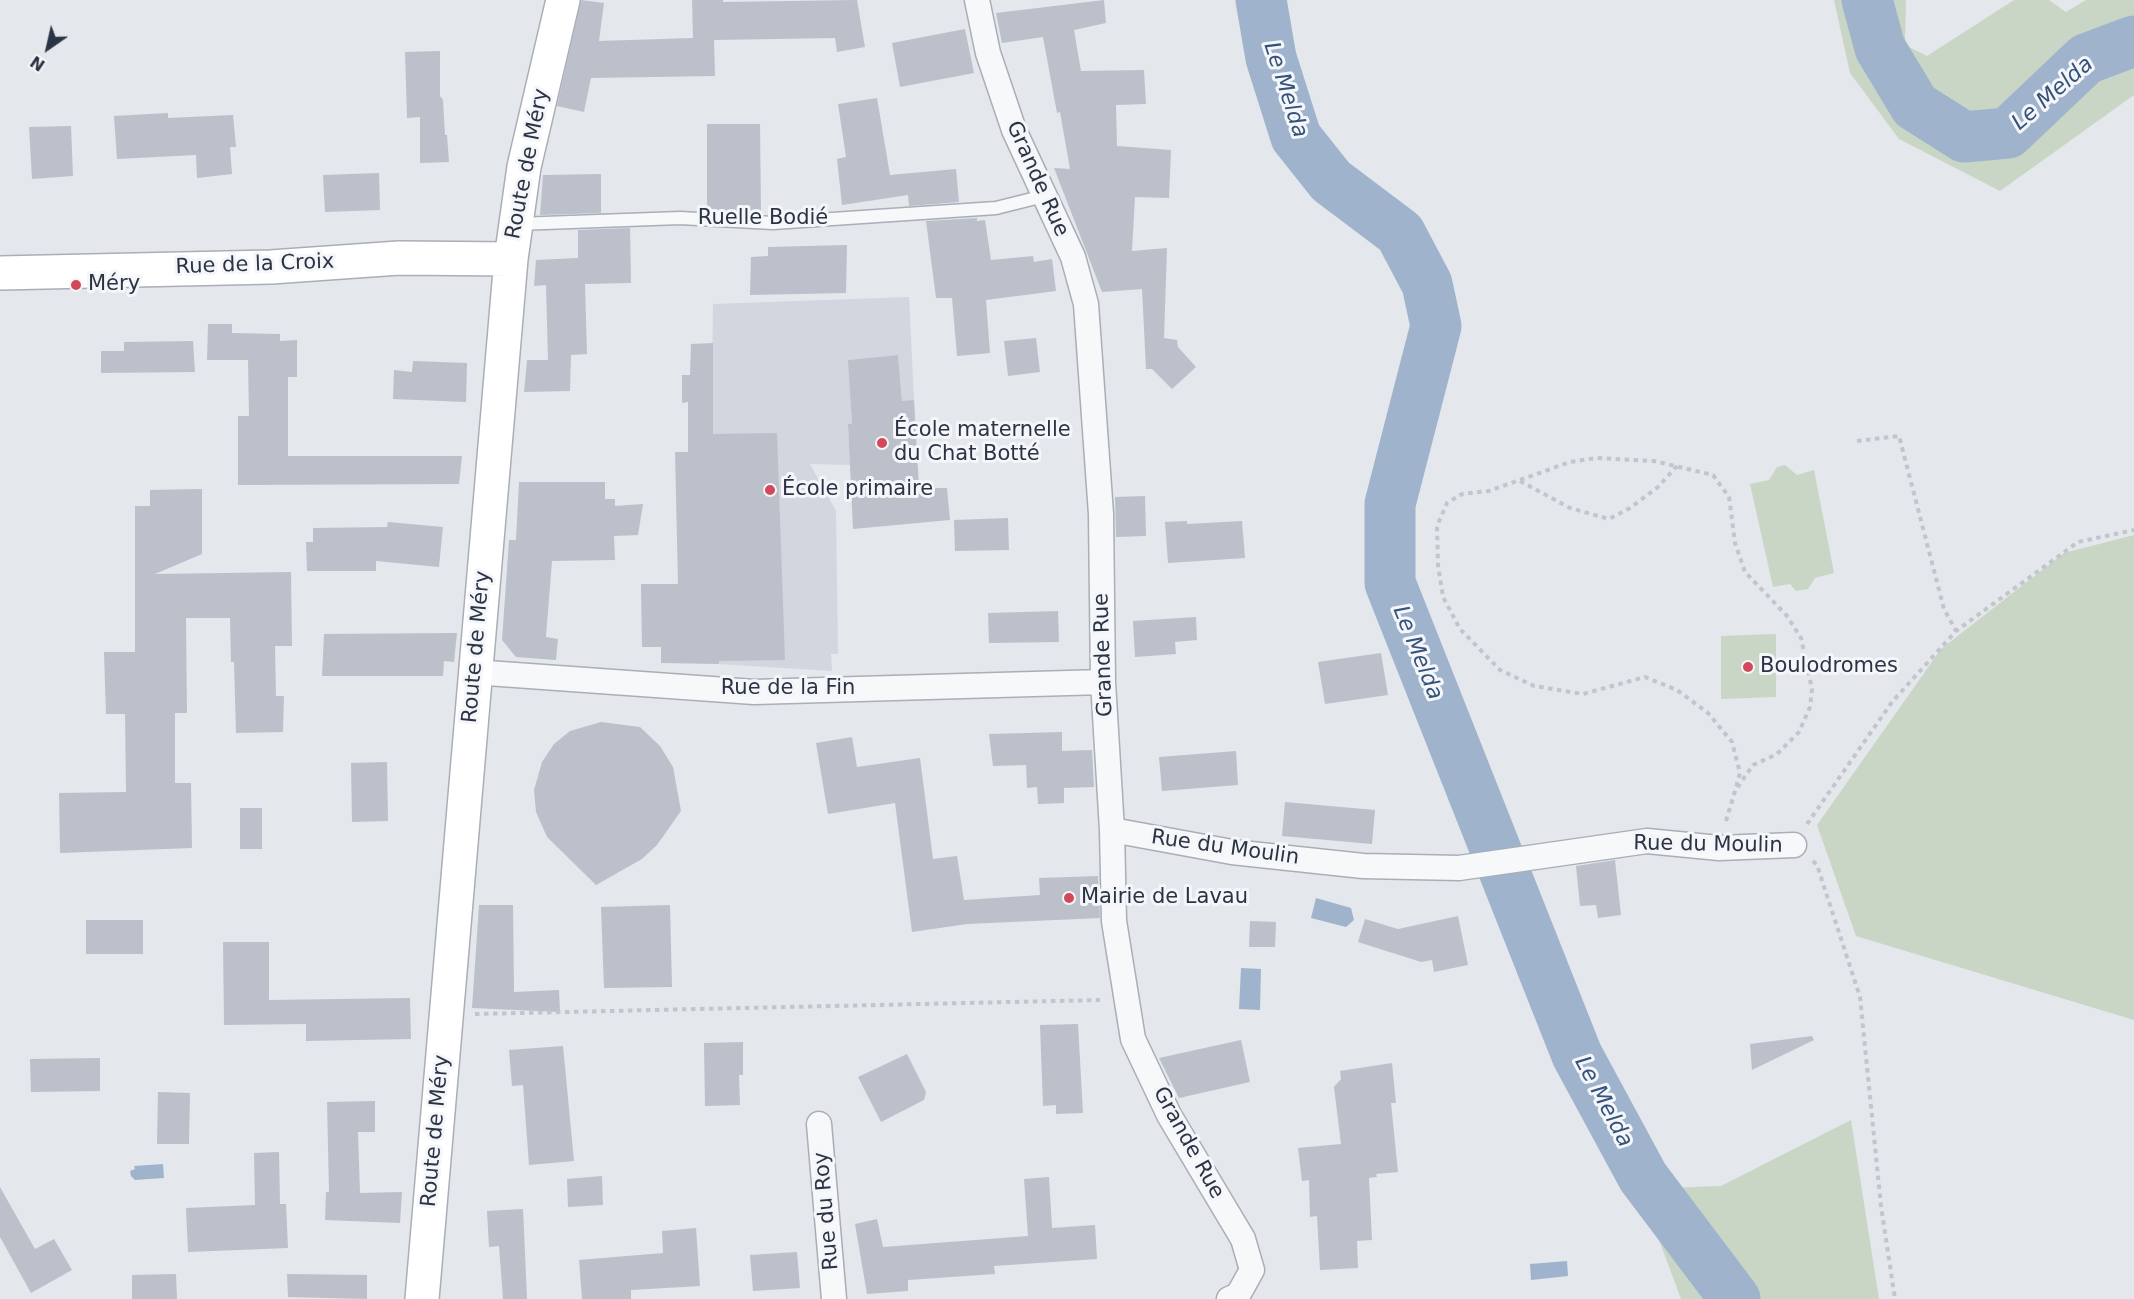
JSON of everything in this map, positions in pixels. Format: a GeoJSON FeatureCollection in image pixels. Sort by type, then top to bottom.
{"type":"FeatureCollection","features":[{"type":"Feature","properties":{"kind":"main road","name":"Route de Méry"},"geometry":{"type":"LineString","coordinates":[[422,1299],[473,672],[511,259],[532,131],[563,0]]}},
{"type":"Feature","properties":{"kind":"main road","name":"Rue de la Croix"},"geometry":{"type":"LineString","coordinates":[[0,273],[272,267],[399,258],[511,259]]}},
{"type":"Feature","properties":{"kind":"street","name":"Grande Rue"},"geometry":{"type":"LineString","coordinates":[[977,0],[988,53],[1014,130],[1072,257],[1086,304],[1101,514],[1103,682],[1112,830],[1114,921],[1133,1039],[1169,1115],[1243,1239],[1252,1270],[1233,1297]]}},
{"type":"Feature","properties":{"kind":"street","name":"Rue de la Fin"},"geometry":{"type":"LineString","coordinates":[[473,672],[754,692],[1103,682]]}},
{"type":"Feature","properties":{"kind":"street","name":"Rue du Moulin"},"geometry":{"type":"LineString","coordinates":[[1112,830],[1232,852],[1364,866],[1459,868],[1647,841],[1719,848],[1794,845]]}},
{"type":"Feature","properties":{"kind":"street","name":"Rue du Roy"},"geometry":{"type":"LineString","coordinates":[[819,1124],[834,1299]]}},
{"type":"Feature","properties":{"kind":"lane","name":"Ruelle Bodié"},"geometry":{"type":"LineString","coordinates":[[516,224],[680,218],[773,223],[996,208],[1044,196]]}},
{"type":"Feature","properties":{"kind":"path"},"geometry":{"type":"LineString","coordinates":[[1857,441],[1899,436],[1944,609],[1956,631]]}},
{"type":"Feature","properties":{"kind":"path"},"geometry":{"type":"LineString","coordinates":[[1719,848],[1735,791],[1740,774],[1732,742],[1708,713],[1677,690],[1645,678],[1583,694],[1534,686],[1500,670],[1460,629],[1443,597],[1437,526],[1447,503],[1462,494],[1520,481],[1570,462],[1596,458],[1620,457],[1677,466],[1713,475],[1729,497],[1735,543],[1745,572],[1787,616],[1801,638],[1812,689],[1810,707],[1799,732],[1777,753],[1753,765],[1735,791]]}},
{"type":"Feature","properties":{"kind":"path"},"geometry":{"type":"LineString","coordinates":[[1520,481],[1570,508],[1609,519],[1630,508],[1658,487],[1677,466]]}},
{"type":"Feature","properties":{"kind":"path","name":"Rue du Moulin"},"geometry":{"type":"LineString","coordinates":[[1794,845],[1819,804],[1892,702],[1956,631],[2078,542],[2134,531]]}},
{"type":"Feature","properties":{"kind":"path"},"geometry":{"type":"LineString","coordinates":[[1794,845],[1817,865],[1860,997],[1881,1206],[1895,1299]]}},
{"type":"Feature","properties":{"kind":"path"},"geometry":{"type":"LineString","coordinates":[[447,1004],[466,1015],[1126,1000]]}},
{"type":"Feature","properties":{"kind":"shaded area","name":"École primaire"},"geometry":{"type":"Polygon","coordinates":[[[909,297],[915,420],[904,420],[898,355],[849,360],[852,424],[848,425],[850,465],[810,464],[836,511],[838,654],[831,654],[832,671],[719,664],[712,390],[713,304],[909,297]]]}},
{"type":"Feature","properties":{"kind":"green space"},"geometry":{"type":"Polygon","coordinates":[[[1834,0],[1906,0],[1905,45],[1927,56],[2014,0],[2049,0],[2066,12],[2086,0],[2134,0],[2134,95],[2000,191],[1899,139],[1850,73],[1834,0]]]}},
{"type":"Feature","properties":{"kind":"green space"},"geometry":{"type":"Polygon","coordinates":[[[1785,465],[1797,475],[1814,470],[1834,573],[1815,578],[1808,589],[1796,591],[1790,584],[1773,587],[1750,484],[1769,480],[1777,467],[1785,465]]]}},
{"type":"Feature","properties":{"kind":"green space"},"geometry":{"type":"Polygon","coordinates":[[[2134,535],[2134,1020],[1856,936],[1817,825],[1941,649],[2064,553],[2134,535]]]}},
{"type":"Feature","properties":{"kind":"green space","name":"Boulodromes"},"geometry":{"type":"Polygon","coordinates":[[[1776,634],[1776,697],[1721,699],[1721,636],[1776,634]]]}},
{"type":"Feature","properties":{"kind":"green space"},"geometry":{"type":"Polygon","coordinates":[[[1851,1120],[1879,1299],[1681,1299],[1640,1189],[1721,1186],[1851,1120]]]}},
{"type":"Feature","properties":{"kind":"water"},"geometry":{"type":"Polygon","coordinates":[[[1316,898],[1351,908],[1354,920],[1346,927],[1311,918],[1316,898]]]}},
{"type":"Feature","properties":{"kind":"water"},"geometry":{"type":"Polygon","coordinates":[[[1241,968],[1261,969],[1260,1010],[1239,1009],[1241,968]]]}},
{"type":"Feature","properties":{"kind":"water"},"geometry":{"type":"Polygon","coordinates":[[[163,1164],[164,1178],[135,1180],[131,1176],[130,1171],[135,1169],[134,1166],[163,1164]]]}},
{"type":"Feature","properties":{"kind":"water"},"geometry":{"type":"Polygon","coordinates":[[[1567,1261],[1568,1276],[1531,1280],[1530,1264],[1567,1261]]]}},
{"type":"Feature","properties":{"kind":"building"},"geometry":{"type":"Polygon","coordinates":[[[581,0],[604,3],[599,41],[693,38],[692,0],[723,0],[723,2],[857,0],[865,47],[837,52],[835,38],[714,40],[715,76],[591,78],[584,112],[557,106],[581,0]]]}},
{"type":"Feature","properties":{"kind":"building"},"geometry":{"type":"Polygon","coordinates":[[[1104,0],[1106,23],[1074,30],[1081,71],[1144,70],[1146,104],[1116,105],[1117,146],[1171,150],[1169,198],[1135,197],[1132,251],[1167,248],[1164,338],[1177,340],[1178,347],[1196,367],[1172,389],[1152,369],[1146,369],[1142,289],[1102,292],[1054,168],[1070,169],[1043,37],[1002,43],[996,13],[1104,0]]]}},
{"type":"Feature","properties":{"kind":"building"},"geometry":{"type":"Polygon","coordinates":[[[965,29],[974,73],[900,87],[892,43],[965,29]]]}},
{"type":"Feature","properties":{"kind":"building"},"geometry":{"type":"Polygon","coordinates":[[[440,51],[440,96],[443,100],[449,162],[420,163],[420,117],[407,118],[405,52],[440,51]]]}},
{"type":"Feature","properties":{"kind":"building"},"geometry":{"type":"Polygon","coordinates":[[[877,98],[890,175],[956,169],[959,202],[909,206],[908,195],[842,205],[837,159],[846,157],[838,104],[877,98]]]}},
{"type":"Feature","properties":{"kind":"building"},"geometry":{"type":"Polygon","coordinates":[[[168,113],[168,118],[233,115],[236,147],[230,147],[232,174],[197,178],[196,155],[117,159],[114,116],[168,113]]]}},
{"type":"Feature","properties":{"kind":"building"},"geometry":{"type":"Polygon","coordinates":[[[707,124],[760,124],[761,213],[707,211],[707,124]]]}},
{"type":"Feature","properties":{"kind":"building"},"geometry":{"type":"Polygon","coordinates":[[[71,126],[73,176],[32,179],[29,127],[71,126]]]}},
{"type":"Feature","properties":{"kind":"building"},"geometry":{"type":"Polygon","coordinates":[[[379,173],[380,210],[325,212],[323,175],[379,173]]]}},
{"type":"Feature","properties":{"kind":"building"},"geometry":{"type":"Polygon","coordinates":[[[601,174],[601,213],[540,215],[543,175],[601,174]]]}},
{"type":"Feature","properties":{"kind":"building"},"geometry":{"type":"Polygon","coordinates":[[[977,218],[977,221],[985,220],[991,260],[1033,256],[1034,262],[1052,259],[1056,291],[986,300],[990,353],[957,356],[952,298],[936,298],[926,221],[977,218]]]}},
{"type":"Feature","properties":{"kind":"building"},"geometry":{"type":"Polygon","coordinates":[[[630,228],[631,283],[585,284],[587,354],[571,355],[570,391],[524,392],[527,360],[548,360],[546,285],[534,286],[536,260],[578,258],[578,230],[630,228]]]}},
{"type":"Feature","properties":{"kind":"building"},"geometry":{"type":"Polygon","coordinates":[[[847,245],[846,293],[750,295],[751,257],[768,256],[768,247],[847,245]]]}},
{"type":"Feature","properties":{"kind":"building"},"geometry":{"type":"Polygon","coordinates":[[[208,324],[232,324],[232,333],[280,334],[280,341],[297,340],[297,377],[288,377],[288,456],[462,456],[459,484],[238,485],[238,416],[249,416],[248,360],[207,360],[208,324]]]}},
{"type":"Feature","properties":{"kind":"building"},"geometry":{"type":"Polygon","coordinates":[[[1036,338],[1040,372],[1008,376],[1004,341],[1036,338]]]}},
{"type":"Feature","properties":{"kind":"building"},"geometry":{"type":"Polygon","coordinates":[[[193,341],[195,372],[101,373],[101,351],[124,351],[124,342],[193,341]]]}},
{"type":"Feature","properties":{"kind":"building"},"geometry":{"type":"Polygon","coordinates":[[[713,343],[713,434],[777,433],[785,660],[719,661],[719,664],[661,663],[661,647],[642,647],[641,584],[678,584],[675,452],[688,452],[688,402],[682,403],[682,375],[690,375],[691,344],[713,343]]]}},
{"type":"Feature","properties":{"kind":"building","name":"École maternelle du Chat Botté"},"geometry":{"type":"Polygon","coordinates":[[[898,355],[902,401],[914,400],[919,488],[947,488],[950,520],[853,529],[848,424],[852,424],[848,360],[898,355]]]}},
{"type":"Feature","properties":{"kind":"building"},"geometry":{"type":"Polygon","coordinates":[[[413,361],[467,363],[466,402],[393,399],[394,370],[412,372],[413,361]]]}},
{"type":"Feature","properties":{"kind":"building"},"geometry":{"type":"Polygon","coordinates":[[[519,482],[605,482],[605,499],[615,499],[615,506],[643,504],[638,535],[614,536],[615,560],[552,561],[546,637],[558,639],[556,660],[516,657],[502,640],[509,540],[516,540],[519,482]]]}},
{"type":"Feature","properties":{"kind":"building"},"geometry":{"type":"Polygon","coordinates":[[[202,489],[202,554],[155,574],[291,572],[292,646],[275,646],[276,696],[284,696],[283,732],[236,733],[230,618],[186,618],[187,713],[175,713],[175,783],[191,783],[192,848],[60,853],[59,793],[126,792],[125,714],[106,714],[104,652],[135,652],[135,506],[150,506],[150,490],[202,489]]]}},
{"type":"Feature","properties":{"kind":"building"},"geometry":{"type":"Polygon","coordinates":[[[1145,496],[1146,536],[1116,537],[1115,497],[1145,496]]]}},
{"type":"Feature","properties":{"kind":"building"},"geometry":{"type":"Polygon","coordinates":[[[1008,518],[1009,550],[955,551],[954,520],[1008,518]]]}},
{"type":"Feature","properties":{"kind":"building"},"geometry":{"type":"Polygon","coordinates":[[[1187,521],[1187,524],[1242,521],[1245,558],[1168,563],[1165,522],[1187,521]]]}},
{"type":"Feature","properties":{"kind":"building"},"geometry":{"type":"Polygon","coordinates":[[[388,522],[443,527],[439,567],[376,561],[376,571],[307,571],[306,542],[313,542],[313,528],[387,527],[388,522]]]}},
{"type":"Feature","properties":{"kind":"building"},"geometry":{"type":"Polygon","coordinates":[[[1058,611],[1059,642],[989,643],[988,613],[1058,611]]]}},
{"type":"Feature","properties":{"kind":"building"},"geometry":{"type":"Polygon","coordinates":[[[1196,617],[1197,640],[1175,642],[1176,654],[1135,657],[1133,621],[1196,617]]]}},
{"type":"Feature","properties":{"kind":"building"},"geometry":{"type":"Polygon","coordinates":[[[457,633],[454,662],[444,661],[443,676],[322,676],[324,634],[457,633]]]}},
{"type":"Feature","properties":{"kind":"building"},"geometry":{"type":"Polygon","coordinates":[[[1381,653],[1388,695],[1325,704],[1318,662],[1381,653]]]}},
{"type":"Feature","properties":{"kind":"building"},"geometry":{"type":"Polygon","coordinates":[[[601,722],[640,727],[660,746],[673,767],[681,811],[657,845],[642,859],[596,885],[547,837],[536,812],[534,790],[542,762],[554,744],[570,731],[601,722]]]}},
{"type":"Feature","properties":{"kind":"building"},"geometry":{"type":"Polygon","coordinates":[[[1062,732],[1062,751],[1092,750],[1094,787],[1064,788],[1064,803],[1038,804],[1037,787],[1027,788],[1026,765],[993,766],[989,734],[1062,732]]]}},
{"type":"Feature","properties":{"kind":"building"},"geometry":{"type":"Polygon","coordinates":[[[852,737],[857,767],[920,758],[933,859],[957,856],[964,900],[1040,895],[1039,878],[1098,876],[1100,918],[967,924],[912,932],[895,803],[828,814],[816,743],[852,737]]]}},
{"type":"Feature","properties":{"kind":"building"},"geometry":{"type":"Polygon","coordinates":[[[1236,751],[1238,785],[1162,791],[1159,757],[1236,751]]]}},
{"type":"Feature","properties":{"kind":"building"},"geometry":{"type":"Polygon","coordinates":[[[387,762],[388,821],[352,822],[351,763],[387,762]]]}},
{"type":"Feature","properties":{"kind":"building"},"geometry":{"type":"Polygon","coordinates":[[[1285,802],[1375,810],[1372,844],[1282,836],[1285,802]]]}},
{"type":"Feature","properties":{"kind":"building"},"geometry":{"type":"Polygon","coordinates":[[[240,808],[262,808],[262,849],[240,849],[240,808]]]}},
{"type":"Feature","properties":{"kind":"building"},"geometry":{"type":"Polygon","coordinates":[[[1615,860],[1621,915],[1598,918],[1596,905],[1580,906],[1576,866],[1615,860]]]}},
{"type":"Feature","properties":{"kind":"building"},"geometry":{"type":"Polygon","coordinates":[[[479,905],[513,905],[514,992],[559,990],[560,1012],[472,1008],[479,905]]]}},
{"type":"Feature","properties":{"kind":"building"},"geometry":{"type":"Polygon","coordinates":[[[670,905],[672,987],[604,988],[601,907],[670,905]]]}},
{"type":"Feature","properties":{"kind":"building"},"geometry":{"type":"Polygon","coordinates":[[[1458,916],[1468,965],[1434,972],[1432,960],[1421,962],[1358,942],[1365,919],[1398,929],[1458,916]]]}},
{"type":"Feature","properties":{"kind":"building"},"geometry":{"type":"Polygon","coordinates":[[[86,920],[143,920],[143,954],[86,954],[86,920]]]}},
{"type":"Feature","properties":{"kind":"building"},"geometry":{"type":"Polygon","coordinates":[[[1250,921],[1276,922],[1275,947],[1249,947],[1250,921]]]}},
{"type":"Feature","properties":{"kind":"building"},"geometry":{"type":"Polygon","coordinates":[[[223,942],[269,942],[269,1000],[410,998],[411,1039],[306,1041],[306,1024],[224,1025],[223,942]]]}},
{"type":"Feature","properties":{"kind":"building"},"geometry":{"type":"Polygon","coordinates":[[[1078,1024],[1083,1113],[1056,1114],[1056,1105],[1043,1106],[1040,1025],[1078,1024]]]}},
{"type":"Feature","properties":{"kind":"building"},"geometry":{"type":"Polygon","coordinates":[[[1812,1036],[1814,1040],[1752,1070],[1750,1044],[1812,1036]]]}},
{"type":"Feature","properties":{"kind":"building"},"geometry":{"type":"Polygon","coordinates":[[[1241,1040],[1250,1082],[1179,1098],[1159,1058],[1241,1040]]]}},
{"type":"Feature","properties":{"kind":"building"},"geometry":{"type":"Polygon","coordinates":[[[743,1042],[743,1075],[739,1075],[740,1105],[705,1106],[704,1043],[743,1042]]]}},
{"type":"Feature","properties":{"kind":"building"},"geometry":{"type":"Polygon","coordinates":[[[563,1046],[574,1161],[529,1165],[523,1085],[512,1086],[509,1050],[563,1046]]]}},
{"type":"Feature","properties":{"kind":"building"},"geometry":{"type":"Polygon","coordinates":[[[907,1054],[926,1092],[924,1100],[881,1122],[858,1077],[907,1054]]]}},
{"type":"Feature","properties":{"kind":"building"},"geometry":{"type":"Polygon","coordinates":[[[100,1058],[100,1091],[31,1092],[30,1059],[100,1058]]]}},
{"type":"Feature","properties":{"kind":"building"},"geometry":{"type":"Polygon","coordinates":[[[1392,1063],[1396,1103],[1391,1103],[1398,1172],[1376,1174],[1377,1177],[1369,1178],[1372,1240],[1357,1241],[1358,1268],[1320,1270],[1317,1216],[1310,1217],[1309,1180],[1302,1181],[1298,1148],[1341,1144],[1334,1087],[1341,1079],[1340,1071],[1392,1063]]]}},
{"type":"Feature","properties":{"kind":"building"},"geometry":{"type":"Polygon","coordinates":[[[158,1092],[190,1093],[189,1144],[157,1144],[158,1092]]]}},
{"type":"Feature","properties":{"kind":"building"},"geometry":{"type":"Polygon","coordinates":[[[375,1101],[375,1132],[358,1132],[360,1193],[402,1192],[400,1223],[325,1220],[326,1192],[329,1192],[327,1102],[375,1101]]]}},
{"type":"Feature","properties":{"kind":"building"},"geometry":{"type":"Polygon","coordinates":[[[279,1152],[280,1204],[286,1204],[288,1248],[188,1252],[186,1208],[255,1205],[254,1153],[279,1152]]]}},
{"type":"Feature","properties":{"kind":"building"},"geometry":{"type":"Polygon","coordinates":[[[602,1176],[603,1205],[568,1207],[567,1179],[602,1176]]]}},
{"type":"Feature","properties":{"kind":"building"},"geometry":{"type":"Polygon","coordinates":[[[1049,1177],[1052,1228],[1095,1225],[1097,1259],[994,1266],[995,1274],[908,1280],[908,1291],[867,1294],[855,1224],[877,1219],[883,1247],[1028,1236],[1024,1179],[1049,1177]]]}},
{"type":"Feature","properties":{"kind":"building"},"geometry":{"type":"Polygon","coordinates":[[[0,1187],[35,1249],[54,1239],[72,1270],[31,1293],[0,1237],[0,1187]]]}},
{"type":"Feature","properties":{"kind":"building"},"geometry":{"type":"Polygon","coordinates":[[[523,1209],[527,1299],[503,1299],[499,1246],[489,1247],[487,1211],[523,1209]]]}},
{"type":"Feature","properties":{"kind":"building"},"geometry":{"type":"Polygon","coordinates":[[[696,1228],[700,1286],[631,1290],[631,1299],[582,1299],[579,1260],[663,1253],[662,1231],[696,1228]]]}},
{"type":"Feature","properties":{"kind":"building"},"geometry":{"type":"Polygon","coordinates":[[[797,1252],[800,1288],[753,1291],[750,1255],[797,1252]]]}},
{"type":"Feature","properties":{"kind":"building"},"geometry":{"type":"Polygon","coordinates":[[[176,1274],[177,1299],[132,1299],[132,1275],[176,1274]]]}},
{"type":"Feature","properties":{"kind":"building"},"geometry":{"type":"Polygon","coordinates":[[[287,1274],[367,1275],[367,1299],[288,1297],[287,1274]]]}},
{"type":"Feature","properties":{"kind":"waterway","name":"Le Melda"},"geometry":{"type":"LineString","coordinates":[[1261,0],[1271,58],[1296,137],[1331,181],[1400,233],[1427,284],[1436,326],[1390,504],[1390,583],[1577,1055],[1643,1177],[1735,1299]]}},
{"type":"Feature","properties":{"kind":"waterway","name":"Le Melda"},"geometry":{"type":"LineString","coordinates":[[1867,0],[1880,48],[1915,106],[1964,137],[2008,133],[2086,59],[2134,41]]}},
{"type":"Feature","properties":{"kind":"place","name":"Méry"},"geometry":{"type":"Point","coordinates":[76,285]}},
{"type":"Feature","properties":{"kind":"place","name":"École maternelle du Chat Botté"},"geometry":{"type":"Point","coordinates":[882,443]}},
{"type":"Feature","properties":{"kind":"place","name":"École primaire"},"geometry":{"type":"Point","coordinates":[770,490]}},
{"type":"Feature","properties":{"kind":"place","name":"Boulodromes"},"geometry":{"type":"Point","coordinates":[1748,667]}},
{"type":"Feature","properties":{"kind":"place","name":"Mairie de Lavau"},"geometry":{"type":"Point","coordinates":[1069,898]}}]}
